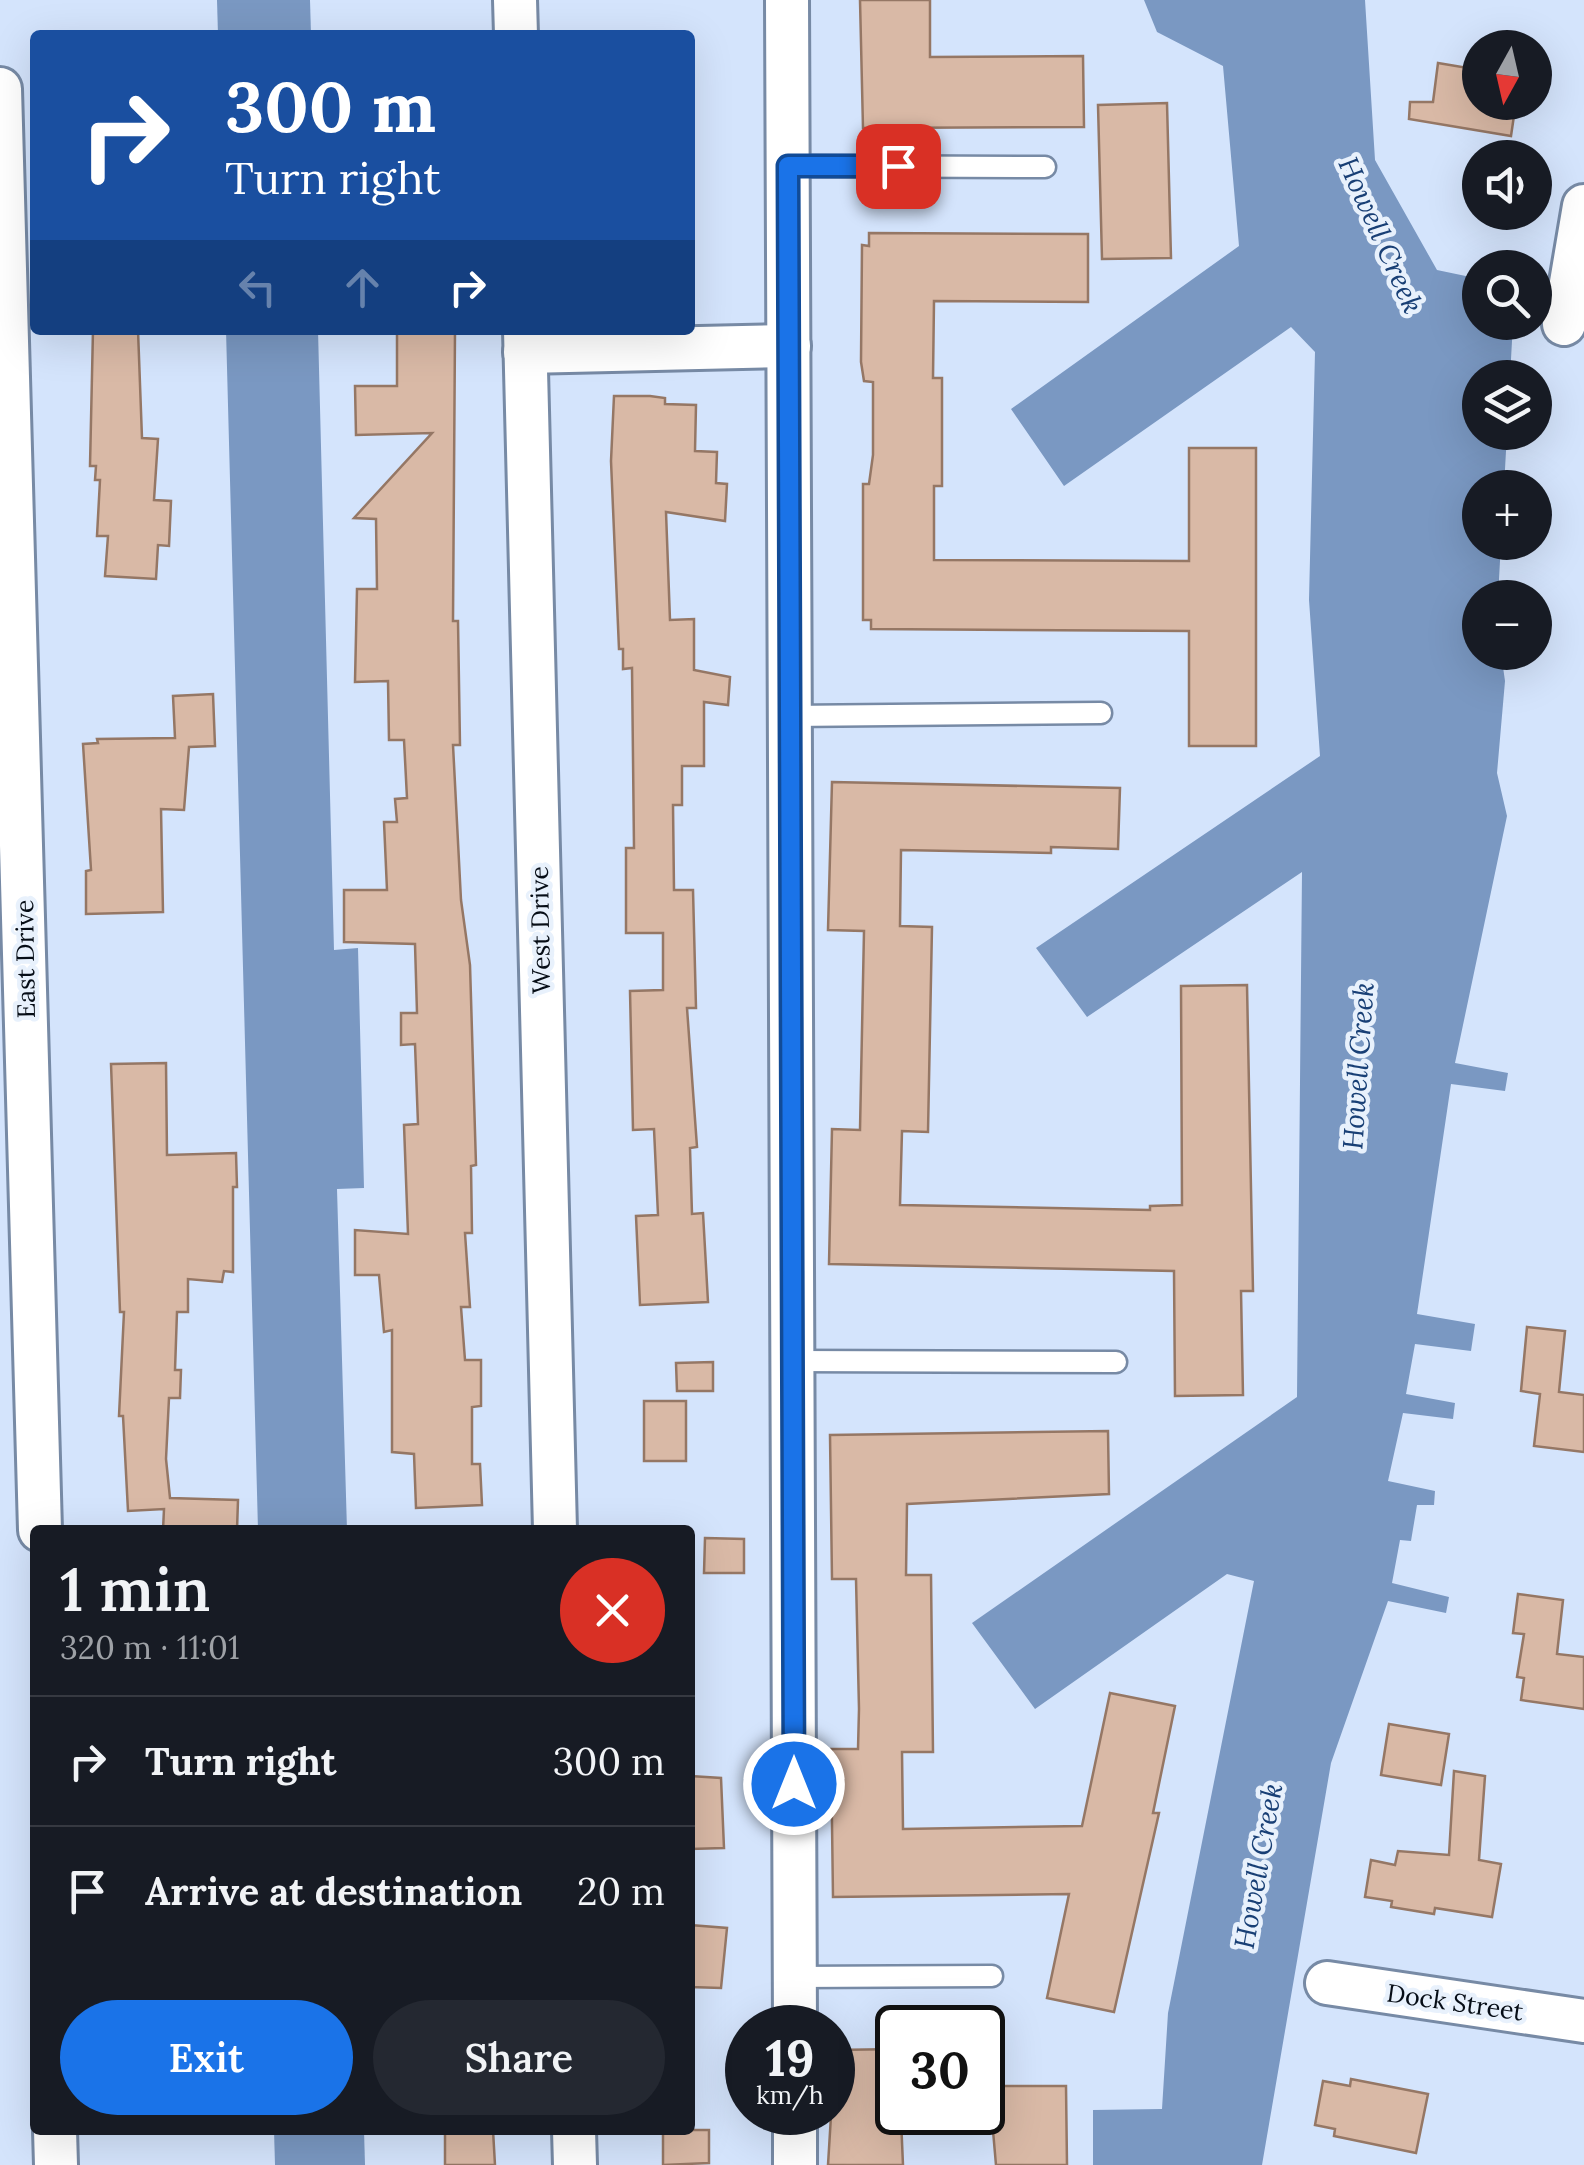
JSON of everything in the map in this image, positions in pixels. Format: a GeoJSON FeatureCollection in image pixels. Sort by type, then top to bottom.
{"type":"FeatureCollection","features":[{"type":"Feature","properties":{"kind":"street"},"geometry":{"type":"LineString","coordinates":[[515,0],[516,30]]}},
{"type":"Feature","properties":{"kind":"street"},"geometry":{"type":"LineString","coordinates":[[788,0],[795,2005]]}},
{"type":"Feature","properties":{"kind":"street","name":"East Drive"},"geometry":{"type":"LineString","coordinates":[[0,89],[40,1525]]}},
{"type":"Feature","properties":{"kind":"street"},"geometry":{"type":"LineString","coordinates":[[1564,324],[1584,206]]}},
{"type":"Feature","properties":{"kind":"street"},"geometry":{"type":"LineString","coordinates":[[525,341],[789,346]]}},
{"type":"Feature","properties":{"kind":"street","name":"West Drive"},"geometry":{"type":"LineString","coordinates":[[525,341],[554,1525]]}},
{"type":"Feature","properties":{"kind":"street","name":"Dock Street"},"geometry":{"type":"LineString","coordinates":[[1326,1983],[1584,2021]]}},
{"type":"Feature","properties":{"kind":"street"},"geometry":{"type":"LineString","coordinates":[[56,2135],[56,2165]]}},
{"type":"Feature","properties":{"kind":"street"},"geometry":{"type":"LineString","coordinates":[[574,2135],[575,2165]]}},
{"type":"Feature","properties":{"kind":"street"},"geometry":{"type":"LineString","coordinates":[[795,2135],[796,2165]]}},
{"type":"Feature","properties":{"kind":"lane"},"geometry":{"type":"LineString","coordinates":[[788,166],[1045,167]]}},
{"type":"Feature","properties":{"kind":"lane"},"geometry":{"type":"LineString","coordinates":[[790,716],[1100,714]]}},
{"type":"Feature","properties":{"kind":"lane"},"geometry":{"type":"LineString","coordinates":[[792,1361],[1116,1362]]}},
{"type":"Feature","properties":{"kind":"lane"},"geometry":{"type":"LineString","coordinates":[[795,1977],[992,1976]]}},
{"type":"Feature","properties":{"kind":"water"},"geometry":{"type":"Polygon","coordinates":[[[217,0],[310,0],[311,30],[218,30],[217,0]]]}},
{"type":"Feature","properties":{"kind":"water","name":"Howell Creek"},"geometry":{"type":"Polygon","coordinates":[[[1144,0],[1365,0],[1375,160],[1437,270],[1462,275],[1462,340],[1512,340],[1511,360],[1462,360],[1462,450],[1506,450],[1505,470],[1462,470],[1462,560],[1500,560],[1499,580],[1462,580],[1462,670],[1503,670],[1497,773],[1507,816],[1455,1063],[1508,1073],[1505,1091],[1451,1084],[1417,1314],[1475,1324],[1471,1351],[1415,1344],[1406,1394],[1455,1403],[1453,1419],[1403,1413],[1388,1481],[1435,1491],[1434,1505],[1417,1505],[1411,1541],[1400,1540],[1392,1583],[1449,1597],[1446,1613],[1388,1601],[1331,1763],[1262,2165],[1093,2165],[1093,2110],[1162,2109],[1168,2013],[1254,1581],[1227,1574],[1035,1709],[972,1623],[1297,1397],[1302,872],[1087,1017],[1036,948],[1320,756],[1309,600],[1315,352],[1291,327],[1064,486],[1011,409],[1239,246],[1223,66],[1157,32],[1144,0]]]}},
{"type":"Feature","properties":{"kind":"water"},"geometry":{"type":"Polygon","coordinates":[[[226,335],[318,335],[334,950],[358,948],[364,1188],[337,1189],[347,1525],[258,1525],[226,335]]]}},
{"type":"Feature","properties":{"kind":"water"},"geometry":{"type":"Polygon","coordinates":[[[274,2135],[364,2135],[365,2165],[275,2165],[274,2135]]]}},
{"type":"Feature","properties":{"kind":"building"},"geometry":{"type":"Polygon","coordinates":[[[860,0],[930,0],[930,57],[1083,56],[1084,127],[863,128],[860,0]]]}},
{"type":"Feature","properties":{"kind":"building"},"geometry":{"type":"Polygon","coordinates":[[[1438,63],[1462,67],[1462,120],[1513,120],[1511,136],[1409,119],[1410,102],[1433,102],[1438,63]]]}},
{"type":"Feature","properties":{"kind":"building"},"geometry":{"type":"Polygon","coordinates":[[[1167,103],[1171,258],[1102,259],[1098,105],[1167,103]]]}},
{"type":"Feature","properties":{"kind":"building"},"geometry":{"type":"Polygon","coordinates":[[[869,233],[1088,234],[1088,302],[934,301],[933,378],[942,378],[942,486],[934,486],[934,560],[1189,561],[1189,448],[1256,448],[1256,746],[1189,746],[1189,631],[871,629],[871,620],[863,620],[863,484],[869,484],[873,455],[873,382],[864,381],[861,362],[862,245],[869,246],[869,233]]]}},
{"type":"Feature","properties":{"kind":"building"},"geometry":{"type":"Polygon","coordinates":[[[93,335],[138,335],[142,438],[158,439],[154,500],[171,501],[169,546],[158,545],[156,579],[105,576],[108,536],[97,536],[100,480],[95,480],[96,466],[90,466],[93,335]]]}},
{"type":"Feature","properties":{"kind":"building"},"geometry":{"type":"Polygon","coordinates":[[[397,335],[455,335],[453,621],[458,621],[460,745],[453,745],[461,900],[470,965],[476,1165],[471,1166],[472,1233],[465,1233],[470,1307],[461,1307],[465,1360],[481,1360],[481,1406],[472,1407],[472,1464],[480,1464],[482,1505],[416,1508],[414,1454],[392,1452],[392,1330],[384,1332],[379,1275],[355,1275],[355,1230],[408,1234],[404,1125],[418,1124],[415,1044],[401,1045],[401,1013],[417,1013],[415,944],[344,942],[344,890],[387,890],[384,822],[397,822],[395,799],[407,798],[404,740],[389,740],[388,681],[355,682],[357,589],[377,589],[376,519],[354,518],[432,433],[356,435],[355,386],[397,386],[397,335]]]}},
{"type":"Feature","properties":{"kind":"building"},"geometry":{"type":"Polygon","coordinates":[[[614,396],[650,396],[665,398],[665,404],[696,405],[695,451],[717,452],[716,483],[727,484],[725,521],[666,512],[670,620],[694,619],[694,670],[730,677],[728,705],[704,702],[704,766],[682,766],[682,805],[673,805],[674,890],[693,890],[696,1008],[687,1008],[697,1147],[690,1148],[692,1214],[703,1213],[708,1302],[640,1305],[636,1216],[658,1215],[654,1129],[633,1130],[630,991],[663,990],[663,933],[626,933],[626,848],[634,848],[632,668],[623,669],[623,649],[619,649],[611,461],[614,396]]]}},
{"type":"Feature","properties":{"kind":"building"},"geometry":{"type":"Polygon","coordinates":[[[213,694],[215,746],[189,747],[184,810],[161,809],[163,912],[86,914],[86,871],[91,870],[83,744],[98,743],[97,739],[175,738],[173,696],[213,694]]]}},
{"type":"Feature","properties":{"kind":"building"},"geometry":{"type":"Polygon","coordinates":[[[832,782],[1120,788],[1118,849],[1051,847],[1051,853],[901,850],[900,926],[932,927],[928,1132],[902,1131],[900,1205],[1150,1210],[1150,1206],[1182,1205],[1181,986],[1247,985],[1253,1291],[1241,1291],[1243,1395],[1175,1396],[1174,1271],[829,1264],[832,1129],[860,1130],[864,931],[828,930],[832,782]]]}},
{"type":"Feature","properties":{"kind":"building"},"geometry":{"type":"Polygon","coordinates":[[[166,1063],[167,1155],[236,1153],[233,1272],[224,1271],[222,1282],[188,1279],[188,1312],[177,1312],[175,1370],[181,1370],[180,1398],[169,1398],[166,1459],[170,1498],[238,1500],[237,1525],[163,1525],[164,1509],[128,1511],[123,1416],[119,1416],[124,1312],[120,1312],[111,1064],[166,1063]]]}},
{"type":"Feature","properties":{"kind":"building"},"geometry":{"type":"Polygon","coordinates":[[[1527,1327],[1565,1331],[1559,1392],[1584,1395],[1584,1452],[1534,1446],[1540,1394],[1521,1391],[1527,1327]]]}},
{"type":"Feature","properties":{"kind":"building"},"geometry":{"type":"Polygon","coordinates":[[[713,1362],[713,1391],[677,1391],[676,1363],[713,1362]]]}},
{"type":"Feature","properties":{"kind":"building"},"geometry":{"type":"Polygon","coordinates":[[[644,1401],[686,1401],[686,1461],[644,1461],[644,1401]]]}},
{"type":"Feature","properties":{"kind":"building"},"geometry":{"type":"Polygon","coordinates":[[[1108,1431],[1109,1494],[907,1504],[906,1575],[931,1575],[933,1752],[902,1752],[903,1829],[1082,1826],[1110,1693],[1175,1706],[1153,1813],[1159,1813],[1114,2012],[1047,1998],[1069,1894],[833,1897],[831,1749],[858,1749],[859,1709],[856,1579],[832,1579],[830,1435],[1108,1431]]]}},
{"type":"Feature","properties":{"kind":"building"},"geometry":{"type":"Polygon","coordinates":[[[705,1538],[744,1539],[744,1573],[704,1573],[705,1538]]]}},
{"type":"Feature","properties":{"kind":"building"},"geometry":{"type":"Polygon","coordinates":[[[1518,1594],[1563,1600],[1557,1654],[1584,1657],[1584,1709],[1521,1700],[1524,1678],[1517,1677],[1524,1634],[1513,1633],[1518,1594]]]}},
{"type":"Feature","properties":{"kind":"building"},"geometry":{"type":"Polygon","coordinates":[[[1389,1724],[1449,1734],[1441,1785],[1381,1775],[1389,1724]]]}},
{"type":"Feature","properties":{"kind":"building"},"geometry":{"type":"Polygon","coordinates":[[[1454,1771],[1485,1776],[1479,1860],[1501,1864],[1492,1917],[1435,1908],[1434,1914],[1391,1907],[1392,1901],[1365,1897],[1371,1860],[1395,1865],[1398,1851],[1449,1855],[1454,1771]]]}},
{"type":"Feature","properties":{"kind":"building"},"geometry":{"type":"Polygon","coordinates":[[[695,1776],[721,1778],[724,1848],[695,1849],[695,1776]]]}},
{"type":"Feature","properties":{"kind":"building"},"geometry":{"type":"Polygon","coordinates":[[[695,1925],[727,1928],[721,1988],[695,1987],[695,1925]]]}},
{"type":"Feature","properties":{"kind":"building"},"geometry":{"type":"Polygon","coordinates":[[[875,2049],[875,2135],[902,2135],[903,2165],[828,2165],[830,2135],[855,2135],[855,2050],[875,2049]]]}},
{"type":"Feature","properties":{"kind":"building"},"geometry":{"type":"Polygon","coordinates":[[[1351,2079],[1428,2094],[1416,2153],[1334,2136],[1335,2129],[1315,2125],[1323,2081],[1350,2086],[1351,2079]]]}},
{"type":"Feature","properties":{"kind":"building"},"geometry":{"type":"Polygon","coordinates":[[[1005,2086],[1066,2086],[1067,2165],[996,2165],[993,2135],[1005,2135],[1005,2086]]]}},
{"type":"Feature","properties":{"kind":"building"},"geometry":{"type":"Polygon","coordinates":[[[695,2130],[709,2130],[709,2163],[663,2165],[663,2135],[695,2135],[695,2130]]]}},
{"type":"Feature","properties":{"kind":"building"},"geometry":{"type":"Polygon","coordinates":[[[445,2135],[493,2135],[495,2165],[445,2165],[445,2135]]]}},
{"type":"Feature","properties":{"kind":"route"},"geometry":{"type":"LineString","coordinates":[[794,1784],[788,166],[898,166]]}}]}
